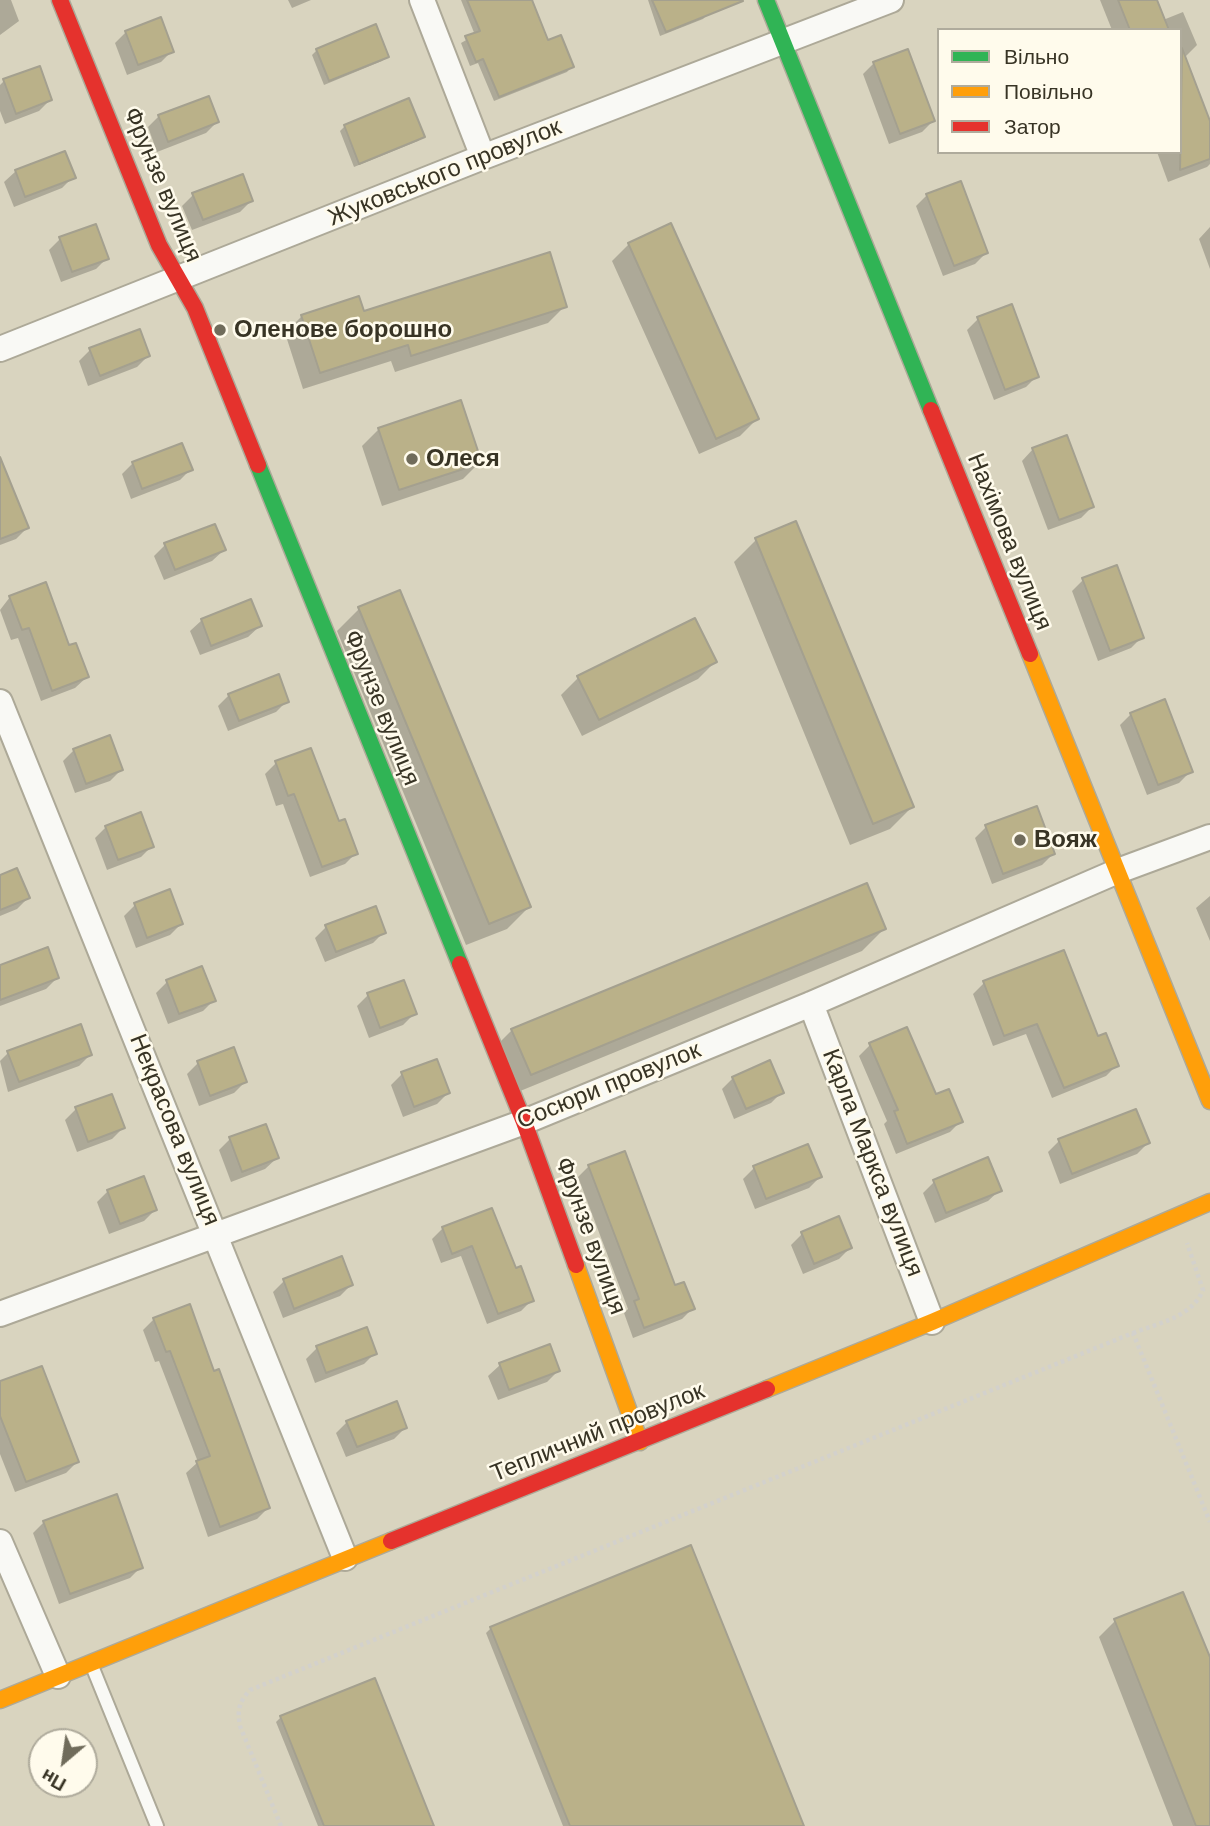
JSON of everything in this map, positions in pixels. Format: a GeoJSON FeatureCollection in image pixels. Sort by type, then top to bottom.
{"type":"FeatureCollection","features":[{"type":"Feature","properties":{"kind":"street","name":"Фрунзе вулиця"},"geometry":{"type":"LineString","coordinates":[[60,0],[159,245],[195,308],[524,1122],[640,1442]]}},
{"type":"Feature","properties":{"kind":"street"},"geometry":{"type":"LineString","coordinates":[[422,0],[483,156]]}},
{"type":"Feature","properties":{"kind":"street","name":"Нахімова вулиця"},"geometry":{"type":"LineString","coordinates":[[766,0],[1210,1101]]}},
{"type":"Feature","properties":{"kind":"street","name":"Жуковського провулок"},"geometry":{"type":"LineString","coordinates":[[0,349],[483,156],[891,0]]}},
{"type":"Feature","properties":{"kind":"street","name":"Некрасова вулиця"},"geometry":{"type":"LineString","coordinates":[[0,702],[345,1558]]}},
{"type":"Feature","properties":{"kind":"street","name":"Сосюри провулок"},"geometry":{"type":"LineString","coordinates":[[0,1314],[524,1122],[811,1004],[1118,871],[1210,837]]}},
{"type":"Feature","properties":{"kind":"street","name":"Карла Маркса вулиця"},"geometry":{"type":"LineString","coordinates":[[811,1004],[932,1322]]}},
{"type":"Feature","properties":{"kind":"street","name":"Тепличний провулок"},"geometry":{"type":"LineString","coordinates":[[0,1700],[932,1322],[1210,1202]]}},
{"type":"Feature","properties":{"kind":"street"},"geometry":{"type":"LineString","coordinates":[[0,1542],[58,1676]]}},
{"type":"Feature","properties":{"kind":"lane"},"geometry":{"type":"LineString","coordinates":[[90,1662],[157,1826]]}},
{"type":"Feature","properties":{"kind":"path"},"geometry":{"type":"LineString","coordinates":[[281,1826],[240,1726],[238,1711],[250,1690],[1187,1311],[1197,1303],[1203,1290],[1199,1272],[1176,1217]]}},
{"type":"Feature","properties":{"kind":"path"},"geometry":{"type":"LineString","coordinates":[[1133,1333],[1210,1522]]}},
{"type":"Feature","properties":{"kind":"building"},"geometry":{"type":"Polygon","coordinates":[[[467,0],[532,0],[548,40],[561,35],[574,67],[499,97],[483,59],[476,62],[465,36],[480,31],[467,0]]]}},
{"type":"Feature","properties":{"kind":"building"},"geometry":{"type":"Polygon","coordinates":[[[652,0],[742,0],[743,1],[666,32],[652,0]]]}},
{"type":"Feature","properties":{"kind":"building"},"geometry":{"type":"Polygon","coordinates":[[[1118,0],[1157,0],[1168,28],[1129,28],[1118,0]]]}},
{"type":"Feature","properties":{"kind":"building"},"geometry":{"type":"Polygon","coordinates":[[[161,17],[174,52],[138,65],[125,31],[161,17]]]}},
{"type":"Feature","properties":{"kind":"building"},"geometry":{"type":"Polygon","coordinates":[[[376,24],[389,57],[329,81],[316,49],[376,24]]]}},
{"type":"Feature","properties":{"kind":"building"},"geometry":{"type":"Polygon","coordinates":[[[1182,48],[1210,121],[1210,159],[1180,170],[1182,48]]]}},
{"type":"Feature","properties":{"kind":"building"},"geometry":{"type":"Polygon","coordinates":[[[908,49],[935,121],[900,134],[873,62],[908,49]]]}},
{"type":"Feature","properties":{"kind":"building"},"geometry":{"type":"Polygon","coordinates":[[[40,66],[52,100],[16,114],[3,79],[40,66]]]}},
{"type":"Feature","properties":{"kind":"building"},"geometry":{"type":"Polygon","coordinates":[[[209,96],[219,122],[168,142],[158,115],[209,96]]]}},
{"type":"Feature","properties":{"kind":"building"},"geometry":{"type":"Polygon","coordinates":[[[409,98],[425,137],[359,164],[344,125],[409,98]]]}},
{"type":"Feature","properties":{"kind":"building"},"geometry":{"type":"Polygon","coordinates":[[[65,151],[76,178],[25,197],[15,170],[65,151]]]}},
{"type":"Feature","properties":{"kind":"building"},"geometry":{"type":"Polygon","coordinates":[[[243,174],[253,201],[203,220],[192,193],[243,174]]]}},
{"type":"Feature","properties":{"kind":"building"},"geometry":{"type":"Polygon","coordinates":[[[961,181],[988,253],[954,266],[926,194],[961,181]]]}},
{"type":"Feature","properties":{"kind":"building"},"geometry":{"type":"Polygon","coordinates":[[[671,223],[759,419],[716,439],[628,243],[671,223]]]}},
{"type":"Feature","properties":{"kind":"building"},"geometry":{"type":"Polygon","coordinates":[[[96,224],[109,259],[72,272],[59,237],[96,224]]]}},
{"type":"Feature","properties":{"kind":"building"},"geometry":{"type":"Polygon","coordinates":[[[550,252],[567,307],[411,356],[408,345],[320,373],[301,315],[359,296],[364,311],[550,252]]]}},
{"type":"Feature","properties":{"kind":"building"},"geometry":{"type":"Polygon","coordinates":[[[1012,304],[1039,377],[1005,390],[977,317],[1012,304]]]}},
{"type":"Feature","properties":{"kind":"building"},"geometry":{"type":"Polygon","coordinates":[[[140,329],[150,356],[100,376],[89,348],[140,329]]]}},
{"type":"Feature","properties":{"kind":"building"},"geometry":{"type":"Polygon","coordinates":[[[461,400],[482,463],[399,490],[378,428],[461,400]]]}},
{"type":"Feature","properties":{"kind":"building"},"geometry":{"type":"Polygon","coordinates":[[[1067,435],[1094,507],[1059,520],[1032,448],[1067,435]]]}},
{"type":"Feature","properties":{"kind":"building"},"geometry":{"type":"Polygon","coordinates":[[[182,443],[193,470],[142,489],[132,462],[182,443]]]}},
{"type":"Feature","properties":{"kind":"building"},"geometry":{"type":"Polygon","coordinates":[[[0,457],[29,528],[0,539],[0,457]]]}},
{"type":"Feature","properties":{"kind":"building"},"geometry":{"type":"Polygon","coordinates":[[[796,521],[914,807],[873,824],[755,538],[796,521]]]}},
{"type":"Feature","properties":{"kind":"building"},"geometry":{"type":"Polygon","coordinates":[[[215,524],[226,550],[175,570],[164,543],[215,524]]]}},
{"type":"Feature","properties":{"kind":"building"},"geometry":{"type":"Polygon","coordinates":[[[1117,565],[1144,638],[1110,651],[1082,578],[1117,565]]]}},
{"type":"Feature","properties":{"kind":"building"},"geometry":{"type":"Polygon","coordinates":[[[46,582],[69,645],[76,643],[89,677],[52,691],[29,628],[22,630],[9,596],[46,582]]]}},
{"type":"Feature","properties":{"kind":"building"},"geometry":{"type":"Polygon","coordinates":[[[400,590],[531,907],[489,924],[358,607],[400,590]]]}},
{"type":"Feature","properties":{"kind":"building"},"geometry":{"type":"Polygon","coordinates":[[[251,599],[262,626],[211,646],[201,619],[251,599]]]}},
{"type":"Feature","properties":{"kind":"building"},"geometry":{"type":"Polygon","coordinates":[[[695,618],[717,662],[599,720],[577,676],[695,618]]]}},
{"type":"Feature","properties":{"kind":"building"},"geometry":{"type":"Polygon","coordinates":[[[279,674],[289,702],[239,721],[228,694],[279,674]]]}},
{"type":"Feature","properties":{"kind":"building"},"geometry":{"type":"Polygon","coordinates":[[[1165,699],[1193,772],[1158,785],[1130,713],[1165,699]]]}},
{"type":"Feature","properties":{"kind":"building"},"geometry":{"type":"Polygon","coordinates":[[[110,735],[123,770],[86,784],[73,749],[110,735]]]}},
{"type":"Feature","properties":{"kind":"building"},"geometry":{"type":"Polygon","coordinates":[[[311,748],[339,821],[345,819],[358,854],[322,867],[294,794],[288,796],[275,761],[311,748]]]}},
{"type":"Feature","properties":{"kind":"building","name":"Вояж"},"geometry":{"type":"Polygon","coordinates":[[[1037,806],[1055,854],[1003,874],[985,825],[1037,806]]]}},
{"type":"Feature","properties":{"kind":"building"},"geometry":{"type":"Polygon","coordinates":[[[141,812],[154,847],[118,860],[105,826],[141,812]]]}},
{"type":"Feature","properties":{"kind":"building"},"geometry":{"type":"Polygon","coordinates":[[[17,868],[30,898],[0,910],[0,875],[17,868]]]}},
{"type":"Feature","properties":{"kind":"building"},"geometry":{"type":"Polygon","coordinates":[[[867,883],[886,929],[531,1075],[511,1029],[867,883]]]}},
{"type":"Feature","properties":{"kind":"building"},"geometry":{"type":"Polygon","coordinates":[[[170,889],[183,924],[147,938],[134,903],[170,889]]]}},
{"type":"Feature","properties":{"kind":"building"},"geometry":{"type":"Polygon","coordinates":[[[376,906],[386,933],[336,952],[325,925],[376,906]]]}},
{"type":"Feature","properties":{"kind":"building"},"geometry":{"type":"Polygon","coordinates":[[[48,947],[59,978],[0,1000],[0,965],[48,947]]]}},
{"type":"Feature","properties":{"kind":"building"},"geometry":{"type":"Polygon","coordinates":[[[1064,950],[1098,1036],[1106,1033],[1119,1066],[1064,1088],[1037,1024],[1004,1036],[983,981],[1064,950]]]}},
{"type":"Feature","properties":{"kind":"building"},"geometry":{"type":"Polygon","coordinates":[[[202,966],[216,1001],[179,1014],[166,980],[202,966]]]}},
{"type":"Feature","properties":{"kind":"building"},"geometry":{"type":"Polygon","coordinates":[[[404,980],[417,1014],[380,1028],[367,993],[404,980]]]}},
{"type":"Feature","properties":{"kind":"building"},"geometry":{"type":"Polygon","coordinates":[[[81,1024],[92,1055],[19,1082],[7,1051],[81,1024]]]}},
{"type":"Feature","properties":{"kind":"building"},"geometry":{"type":"Polygon","coordinates":[[[907,1027],[936,1094],[949,1089],[963,1122],[907,1144],[894,1111],[898,1110],[869,1043],[907,1027]]]}},
{"type":"Feature","properties":{"kind":"building"},"geometry":{"type":"Polygon","coordinates":[[[234,1047],[247,1082],[210,1096],[197,1061],[234,1047]]]}},
{"type":"Feature","properties":{"kind":"building"},"geometry":{"type":"Polygon","coordinates":[[[437,1059],[450,1093],[414,1107],[401,1072],[437,1059]]]}},
{"type":"Feature","properties":{"kind":"building"},"geometry":{"type":"Polygon","coordinates":[[[770,1060],[784,1093],[746,1109],[732,1077],[770,1060]]]}},
{"type":"Feature","properties":{"kind":"building"},"geometry":{"type":"Polygon","coordinates":[[[112,1094],[125,1128],[88,1142],[75,1107],[112,1094]]]}},
{"type":"Feature","properties":{"kind":"building"},"geometry":{"type":"Polygon","coordinates":[[[1136,1109],[1150,1143],[1072,1174],[1058,1139],[1136,1109]]]}},
{"type":"Feature","properties":{"kind":"building"},"geometry":{"type":"Polygon","coordinates":[[[266,1124],[279,1158],[242,1172],[229,1137],[266,1124]]]}},
{"type":"Feature","properties":{"kind":"building"},"geometry":{"type":"Polygon","coordinates":[[[808,1144],[822,1177],[766,1199],[753,1166],[808,1144]]]}},
{"type":"Feature","properties":{"kind":"building"},"geometry":{"type":"Polygon","coordinates":[[[625,1151],[675,1285],[684,1282],[695,1309],[644,1328],[634,1301],[639,1299],[588,1165],[625,1151]]]}},
{"type":"Feature","properties":{"kind":"building"},"geometry":{"type":"Polygon","coordinates":[[[988,1157],[1002,1191],[946,1213],[933,1180],[988,1157]]]}},
{"type":"Feature","properties":{"kind":"building"},"geometry":{"type":"Polygon","coordinates":[[[144,1176],[157,1210],[120,1224],[107,1190],[144,1176]]]}},
{"type":"Feature","properties":{"kind":"building"},"geometry":{"type":"Polygon","coordinates":[[[492,1208],[516,1268],[521,1266],[534,1301],[498,1314],[472,1246],[452,1254],[442,1227],[492,1208]]]}},
{"type":"Feature","properties":{"kind":"building"},"geometry":{"type":"Polygon","coordinates":[[[839,1216],[852,1248],[814,1264],[801,1232],[839,1216]]]}},
{"type":"Feature","properties":{"kind":"building"},"geometry":{"type":"Polygon","coordinates":[[[342,1256],[353,1285],[294,1309],[283,1279],[342,1256]]]}},
{"type":"Feature","properties":{"kind":"building"},"geometry":{"type":"Polygon","coordinates":[[[190,1304],[214,1371],[219,1369],[270,1508],[220,1527],[196,1461],[210,1456],[170,1351],[166,1352],[153,1318],[190,1304]]]}},
{"type":"Feature","properties":{"kind":"building"},"geometry":{"type":"Polygon","coordinates":[[[367,1327],[377,1354],[326,1373],[316,1346],[367,1327]]]}},
{"type":"Feature","properties":{"kind":"building"},"geometry":{"type":"Polygon","coordinates":[[[550,1344],[560,1371],[509,1390],[499,1363],[550,1344]]]}},
{"type":"Feature","properties":{"kind":"building"},"geometry":{"type":"Polygon","coordinates":[[[42,1366],[79,1462],[26,1482],[0,1416],[0,1381],[42,1366]]]}},
{"type":"Feature","properties":{"kind":"building"},"geometry":{"type":"Polygon","coordinates":[[[397,1401],[407,1428],[357,1447],[346,1421],[397,1401]]]}},
{"type":"Feature","properties":{"kind":"building"},"geometry":{"type":"Polygon","coordinates":[[[117,1494],[143,1568],[70,1594],[43,1521],[117,1494]]]}},
{"type":"Feature","properties":{"kind":"building"},"geometry":{"type":"Polygon","coordinates":[[[691,1545],[804,1826],[570,1826],[490,1627],[691,1545]]]}},
{"type":"Feature","properties":{"kind":"building"},"geometry":{"type":"Polygon","coordinates":[[[1183,1592],[1210,1657],[1210,1826],[1196,1826],[1114,1619],[1183,1592]]]}},
{"type":"Feature","properties":{"kind":"building"},"geometry":{"type":"Polygon","coordinates":[[[375,1678],[434,1826],[324,1826],[280,1716],[375,1678]]]}},
{"type":"Feature","properties":{"kind":"traffic: fast"},"geometry":{"type":"LineString","coordinates":[[766,0],[931,410]]}},
{"type":"Feature","properties":{"kind":"traffic: fast"},"geometry":{"type":"LineString","coordinates":[[258,465],[460,964]]}},
{"type":"Feature","properties":{"kind":"traffic: slow"},"geometry":{"type":"LineString","coordinates":[[1030,654],[1210,1101]]}},
{"type":"Feature","properties":{"kind":"traffic: slow"},"geometry":{"type":"LineString","coordinates":[[767,1389],[932,1322],[1210,1202]]}},
{"type":"Feature","properties":{"kind":"traffic: slow"},"geometry":{"type":"LineString","coordinates":[[576,1265],[640,1442]]}},
{"type":"Feature","properties":{"kind":"traffic: slow"},"geometry":{"type":"LineString","coordinates":[[0,1700],[391,1541]]}},
{"type":"Feature","properties":{"kind":"traffic: jam"},"geometry":{"type":"LineString","coordinates":[[60,0],[159,245],[195,308],[258,465]]}},
{"type":"Feature","properties":{"kind":"traffic: jam"},"geometry":{"type":"LineString","coordinates":[[931,410],[1030,654]]}},
{"type":"Feature","properties":{"kind":"traffic: jam"},"geometry":{"type":"LineString","coordinates":[[460,964],[524,1122],[576,1265]]}},
{"type":"Feature","properties":{"kind":"traffic: jam"},"geometry":{"type":"LineString","coordinates":[[391,1541],[767,1389]]}},
{"type":"Feature","properties":{"kind":"place","name":"Оленове борошно"},"geometry":{"type":"Point","coordinates":[220,330]}},
{"type":"Feature","properties":{"kind":"place","name":"Олеся"},"geometry":{"type":"Point","coordinates":[412,459]}},
{"type":"Feature","properties":{"kind":"place","name":"Вояж"},"geometry":{"type":"Point","coordinates":[1020,840]}}]}
